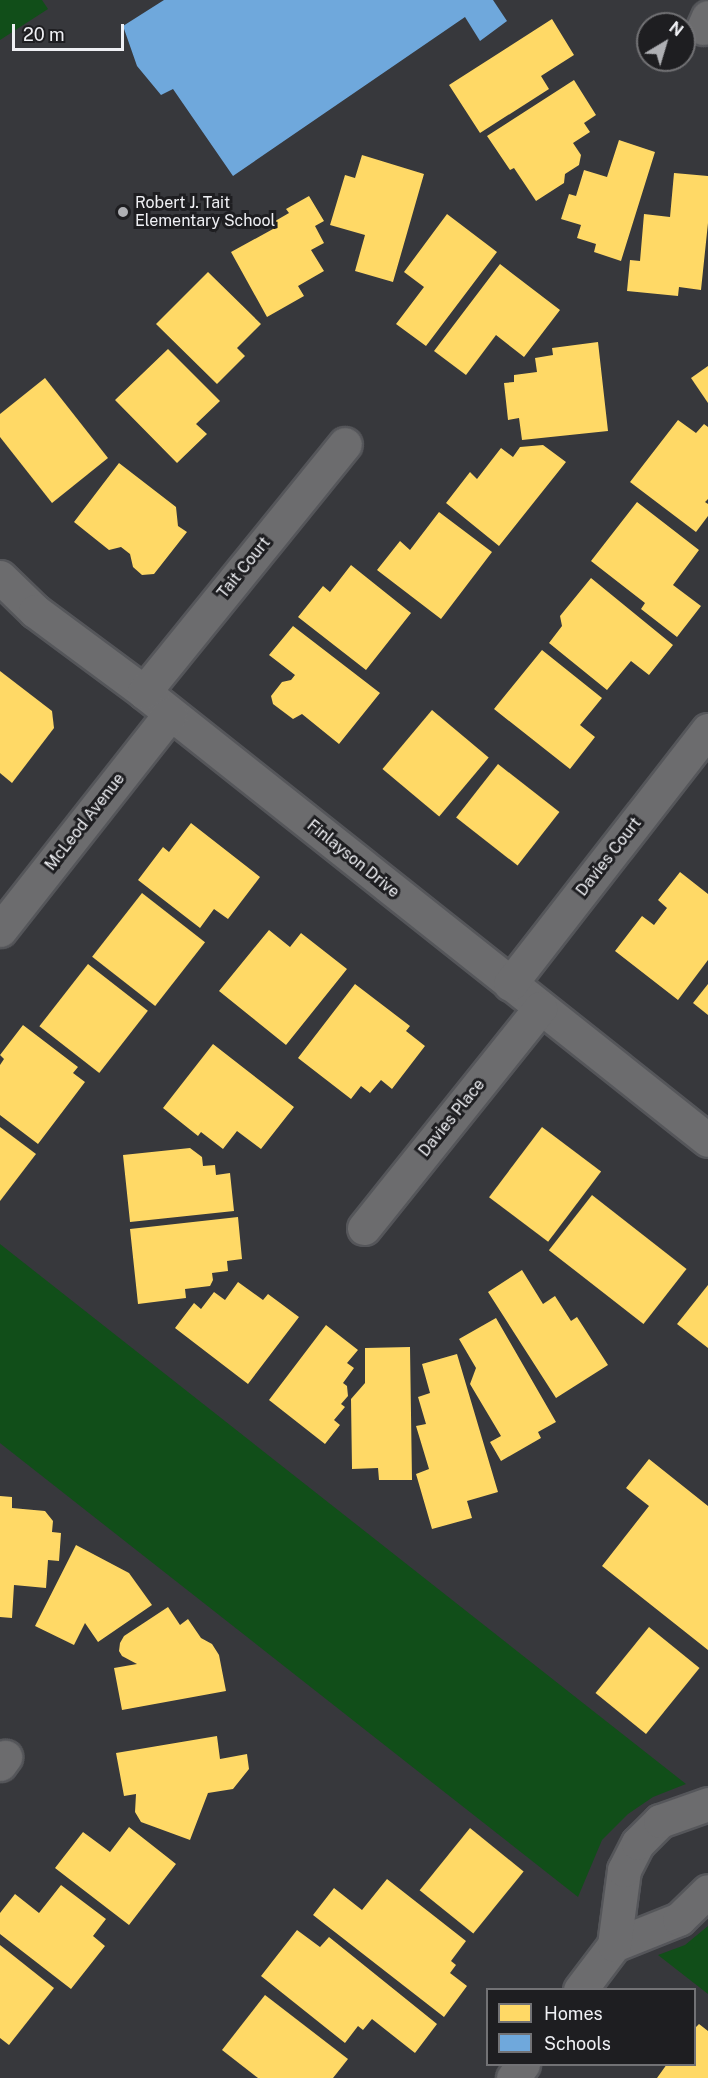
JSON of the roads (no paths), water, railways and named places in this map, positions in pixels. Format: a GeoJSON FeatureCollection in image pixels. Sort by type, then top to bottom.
{"type":"FeatureCollection","features":[{"type":"Feature","properties":{"kind":"street","name":"Tait Court"},"geometry":{"type":"LineString","coordinates":[[144,692],[345,444]]}},
{"type":"Feature","properties":{"kind":"street","name":"Finlayson Drive"},"geometry":{"type":"LineString","coordinates":[[0,578],[35,611],[144,692],[708,1140]]}},
{"type":"Feature","properties":{"kind":"street","name":"McLeod Avenue"},"geometry":{"type":"LineString","coordinates":[[0,930],[170,714]]}},
{"type":"Feature","properties":{"kind":"street","name":"Davies Court"},"geometry":{"type":"LineString","coordinates":[[510,984],[708,730]]}},
{"type":"Feature","properties":{"kind":"street","name":"Davies Place"},"geometry":{"type":"LineString","coordinates":[[364,1228],[540,1008]]}},
{"type":"Feature","properties":{"kind":"street"},"geometry":{"type":"LineString","coordinates":[[581,1988],[614,1945],[624,1870],[638,1843],[660,1821],[708,1804]]}},
{"type":"Feature","properties":{"kind":"street"},"geometry":{"type":"LineString","coordinates":[[614,1945],[679,1919],[708,1891]]}},
{"type":"Feature","properties":{"kind":"place","name":"Robert J. Tait Elementary School"},"geometry":{"type":"Point","coordinates":[123,212]}}]}
